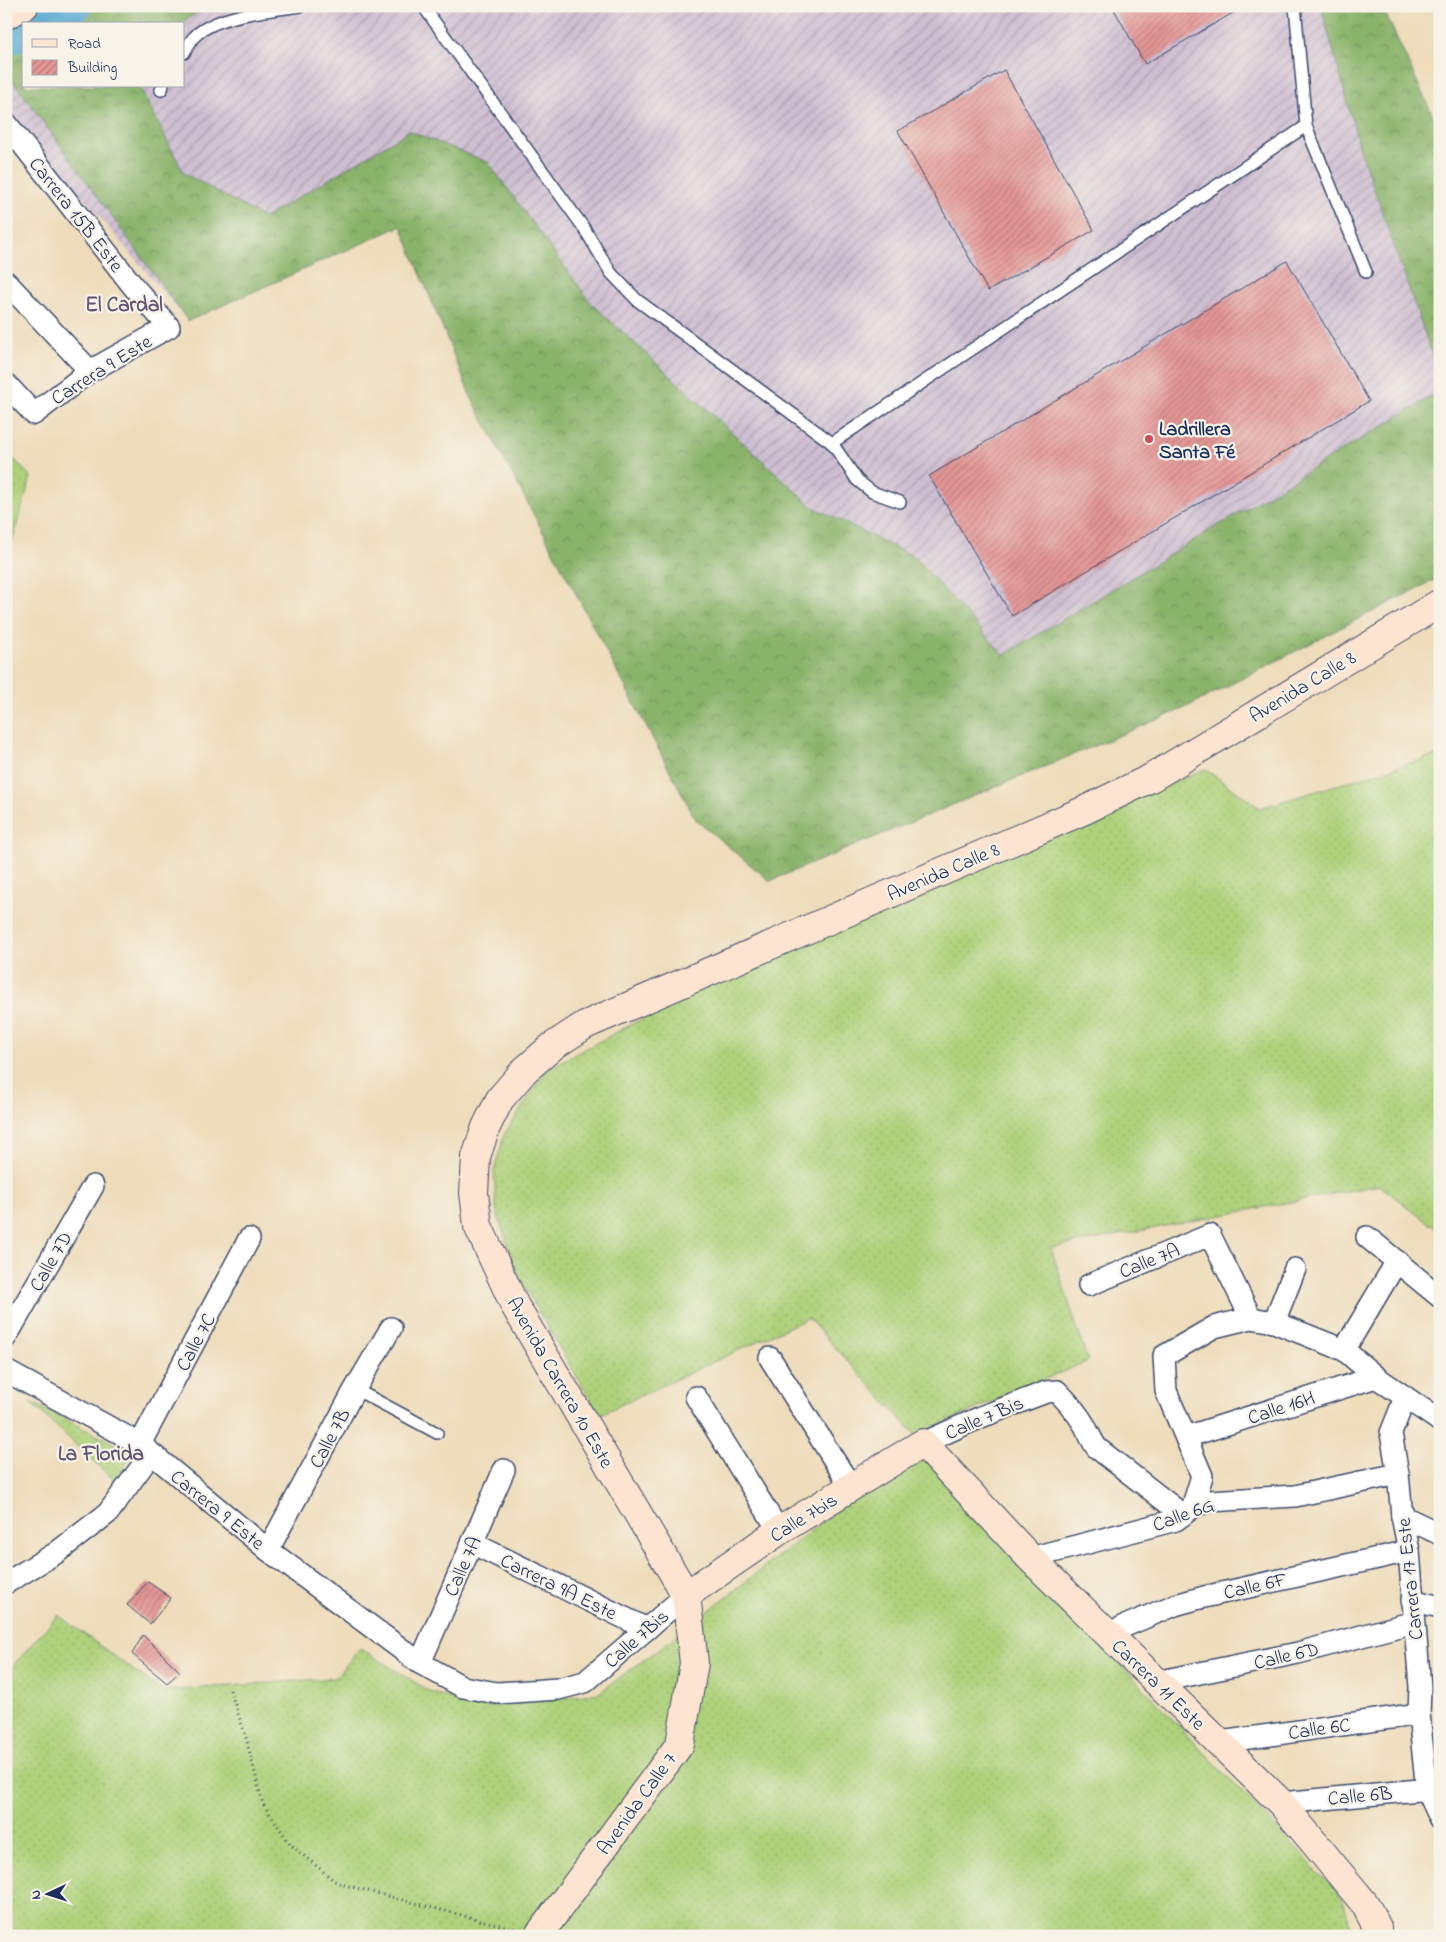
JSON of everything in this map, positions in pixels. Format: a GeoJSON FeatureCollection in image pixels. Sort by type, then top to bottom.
{"type":"FeatureCollection","features":[{"type":"Feature","properties":{"kind":"main road"},"geometry":{"type":"LineString","coordinates":[[6,15],[24,6]]}},
{"type":"Feature","properties":{"kind":"main road","name":"Avenida Calle 8"},"geometry":{"type":"LineString","coordinates":[[476,1157],[486,1127],[500,1099],[525,1070],[553,1046],[585,1025],[1085,810],[1151,778],[1440,603]]}},
{"type":"Feature","properties":{"kind":"main road","name":"Avenida Carrera 10 Este"},"geometry":{"type":"LineString","coordinates":[[476,1157],[474,1193],[478,1226],[515,1306],[686,1595]]}},
{"type":"Feature","properties":{"kind":"main road","name":"Calle 7bis"},"geometry":{"type":"LineString","coordinates":[[686,1595],[779,1531],[923,1443]]}},
{"type":"Feature","properties":{"kind":"main road","name":"Carrera 11 Este"},"geometry":{"type":"LineString","coordinates":[[923,1443],[1030,1558],[1281,1803],[1365,1904],[1377,1927],[1377,1936]]}},
{"type":"Feature","properties":{"kind":"main road","name":"Avenida Calle 7"},"geometry":{"type":"LineString","coordinates":[[538,1936],[680,1744],[694,1663],[686,1595]]}},
{"type":"Feature","properties":{"kind":"street","name":"Carrera 15B Este"},"geometry":{"type":"LineString","coordinates":[[6,124],[133,286],[169,327]]}},
{"type":"Feature","properties":{"kind":"street"},"geometry":{"type":"LineString","coordinates":[[6,282],[90,371]]}},
{"type":"Feature","properties":{"kind":"street","name":"Carrera 9 Este"},"geometry":{"type":"LineString","coordinates":[[6,384],[34,414],[90,371],[169,327]]}},
{"type":"Feature","properties":{"kind":"street","name":"Calle 7D"},"geometry":{"type":"LineString","coordinates":[[6,1337],[93,1186]]}},
{"type":"Feature","properties":{"kind":"street","name":"Calle 7A"},"geometry":{"type":"LineString","coordinates":[[1089,1285],[1210,1235],[1251,1318]]}},
{"type":"Feature","properties":{"kind":"street"},"geometry":{"type":"LineString","coordinates":[[1367,1237],[1440,1297]]}},
{"type":"Feature","properties":{"kind":"street","name":"Calle 7C"},"geometry":{"type":"LineString","coordinates":[[6,1583],[56,1553],[108,1513],[145,1449],[250,1239]]}},
{"type":"Feature","properties":{"kind":"street"},"geometry":{"type":"LineString","coordinates":[[1344,1350],[1397,1261]]}},
{"type":"Feature","properties":{"kind":"street"},"geometry":{"type":"LineString","coordinates":[[1274,1322],[1296,1268]]}},
{"type":"Feature","properties":{"kind":"street"},"geometry":{"type":"LineString","coordinates":[[1187,1512],[1202,1476],[1166,1391],[1164,1356],[1214,1327],[1251,1318],[1274,1322],[1344,1350],[1376,1377],[1440,1420]]}},
{"type":"Feature","properties":{"kind":"street","name":"Calle 7B"},"geometry":{"type":"LineString","coordinates":[[268,1550],[355,1389],[392,1328]]}},
{"type":"Feature","properties":{"kind":"street"},"geometry":{"type":"LineString","coordinates":[[770,1358],[851,1488]]}},
{"type":"Feature","properties":{"kind":"street","name":"Carrera 9 Este"},"geometry":{"type":"LineString","coordinates":[[8,1375],[145,1449],[268,1550],[420,1663],[463,1687],[497,1693],[558,1689],[586,1682]]}},
{"type":"Feature","properties":{"kind":"street","name":"Calle 16H"},"geometry":{"type":"LineString","coordinates":[[1186,1437],[1376,1377]]}},
{"type":"Feature","properties":{"kind":"street","name":"Calle 7 Bis"},"geometry":{"type":"LineString","coordinates":[[923,1443],[981,1417],[1046,1392],[1056,1391],[1066,1400],[1097,1448],[1187,1512]]}},
{"type":"Feature","properties":{"kind":"street"},"geometry":{"type":"LineString","coordinates":[[696,1397],[779,1531]]}},
{"type":"Feature","properties":{"kind":"street","name":"Carrera 17 Este"},"geometry":{"type":"LineString","coordinates":[[1405,1398],[1391,1433],[1398,1474],[1402,1516],[1409,1551],[1414,1622],[1430,1688],[1419,1714],[1440,1820]]}},
{"type":"Feature","properties":{"kind":"street","name":"Calle 7A"},"geometry":{"type":"LineString","coordinates":[[420,1663],[504,1470]]}},
{"type":"Feature","properties":{"kind":"street","name":"Calle 6G"},"geometry":{"type":"LineString","coordinates":[[1030,1558],[1176,1520],[1209,1501],[1295,1496],[1398,1474]]}},
{"type":"Feature","properties":{"kind":"street"},"geometry":{"type":"LineString","coordinates":[[1402,1516],[1440,1534]]}},
{"type":"Feature","properties":{"kind":"street","name":"Carrera 9A Este"},"geometry":{"type":"LineString","coordinates":[[472,1542],[647,1629]]}},
{"type":"Feature","properties":{"kind":"street","name":"Calle 6F"},"geometry":{"type":"LineString","coordinates":[[1106,1634],[1175,1604],[1204,1596],[1409,1551]]}},
{"type":"Feature","properties":{"kind":"street","name":"Calle 7Bis"},"geometry":{"type":"LineString","coordinates":[[586,1682],[686,1595]]}},
{"type":"Feature","properties":{"kind":"street"},"geometry":{"type":"LineString","coordinates":[[1412,1600],[1440,1607]]}},
{"type":"Feature","properties":{"kind":"street","name":"Calle 6D"},"geometry":{"type":"LineString","coordinates":[[1156,1682],[1298,1653],[1414,1622]]}},
{"type":"Feature","properties":{"kind":"street","name":"Calle 6C"},"geometry":{"type":"LineString","coordinates":[[1220,1742],[1419,1714]]}},
{"type":"Feature","properties":{"kind":"street","name":"Calle 6B"},"geometry":{"type":"LineString","coordinates":[[1281,1803],[1433,1788]]}},
{"type":"Feature","properties":{"kind":"lane"},"geometry":{"type":"LineString","coordinates":[[185,51],[194,37],[208,27],[229,18],[300,6]]}},
{"type":"Feature","properties":{"kind":"lane"},"geometry":{"type":"LineString","coordinates":[[423,6],[584,228],[611,274],[637,300],[832,443],[857,480],[872,492],[900,502]]}},
{"type":"Feature","properties":{"kind":"lane"},"geometry":{"type":"LineString","coordinates":[[1295,6],[1306,126],[1366,272]]}},
{"type":"Feature","properties":{"kind":"lane"},"geometry":{"type":"LineString","coordinates":[[832,443],[1306,126]]}},
{"type":"Feature","properties":{"kind":"lane"},"geometry":{"type":"LineString","coordinates":[[355,1389],[437,1433]]}},
{"type":"Feature","properties":{"kind":"path"},"geometry":{"type":"LineString","coordinates":[[230,1690],[245,1734],[263,1804],[291,1845],[337,1883],[538,1936]]}},
{"type":"Feature","properties":{"kind":"shaded area"},"geometry":{"type":"Polygon","coordinates":[[[96,6],[1382,6],[1440,131],[1440,577],[1183,709],[770,881],[696,820],[469,393],[401,226],[188,321],[6,107],[6,51],[22,82],[22,88],[185,88],[185,22],[65,22],[96,6]]]}},
{"type":"Feature","properties":{"kind":"green space"},"geometry":{"type":"Polygon","coordinates":[[[94,6],[207,6],[183,22],[64,22],[94,6]]]}},
{"type":"Feature","properties":{"kind":"green space"},"geometry":{"type":"Polygon","coordinates":[[[1321,6],[1382,6],[1440,131],[1440,377],[1361,152],[1321,6]]]}},
{"type":"Feature","properties":{"kind":"green space"},"geometry":{"type":"Polygon","coordinates":[[[22,43],[22,88],[140,88],[184,173],[264,218],[409,131],[488,162],[591,303],[813,507],[914,557],[1004,655],[1440,391],[1440,577],[1183,709],[770,881],[696,820],[469,393],[401,226],[188,321],[6,71],[6,51],[22,43]]]}},
{"type":"Feature","properties":{"kind":"green space"},"geometry":{"type":"Polygon","coordinates":[[[6,451],[31,477],[6,561],[6,451]]]}},
{"type":"Feature","properties":{"kind":"green space"},"geometry":{"type":"Polygon","coordinates":[[[1440,754],[1440,1232],[1379,1185],[1051,1248],[1088,1361],[934,1427],[948,1483],[1343,1898],[1352,1936],[6,1936],[6,1673],[58,1615],[162,1691],[335,1678],[360,1648],[432,1693],[489,1707],[599,1693],[675,1637],[923,1443],[808,1318],[599,1415],[518,1276],[496,1209],[494,1171],[504,1135],[547,1069],[738,968],[1205,769],[1260,808],[1440,754]]]}},
{"type":"Feature","properties":{"kind":"green space"},"geometry":{"type":"Polygon","coordinates":[[[30,1402],[133,1453],[115,1481],[30,1402]]]}},
{"type":"Feature","properties":{"kind":"building"},"geometry":{"type":"Polygon","coordinates":[[[1112,6],[1245,6],[1145,64],[1112,6]]]}},
{"type":"Feature","properties":{"kind":"building"},"geometry":{"type":"Polygon","coordinates":[[[1004,70],[1094,230],[988,291],[898,131],[1004,70]]]}},
{"type":"Feature","properties":{"kind":"building","name":"Ladrillera Santa Fé"},"geometry":{"type":"Polygon","coordinates":[[[1287,261],[1369,401],[1012,616],[929,476],[1287,261]]]}},
{"type":"Feature","properties":{"kind":"building"},"geometry":{"type":"Polygon","coordinates":[[[148,1582],[171,1598],[150,1624],[127,1605],[148,1582]]]}},
{"type":"Feature","properties":{"kind":"building"},"geometry":{"type":"Polygon","coordinates":[[[143,1635],[180,1672],[167,1683],[132,1654],[143,1635]]]}},
{"type":"Feature","properties":{"kind":"waterway"},"geometry":{"type":"LineString","coordinates":[[42,22],[75,6]]}},
{"type":"Feature","properties":{"kind":"waterway"},"geometry":{"type":"LineString","coordinates":[[6,39],[22,32]]}},
{"type":"Feature","properties":{"kind":"place","name":"Ladrillera Santa Fé"},"geometry":{"type":"Point","coordinates":[1149,439]}},
{"type":"Feature","properties":{"kind":"district","name":"El Cardal"},"geometry":{"type":"Point","coordinates":[124,304]}},
{"type":"Feature","properties":{"kind":"district","name":"La Florida"},"geometry":{"type":"Point","coordinates":[101,1453]}}]}
